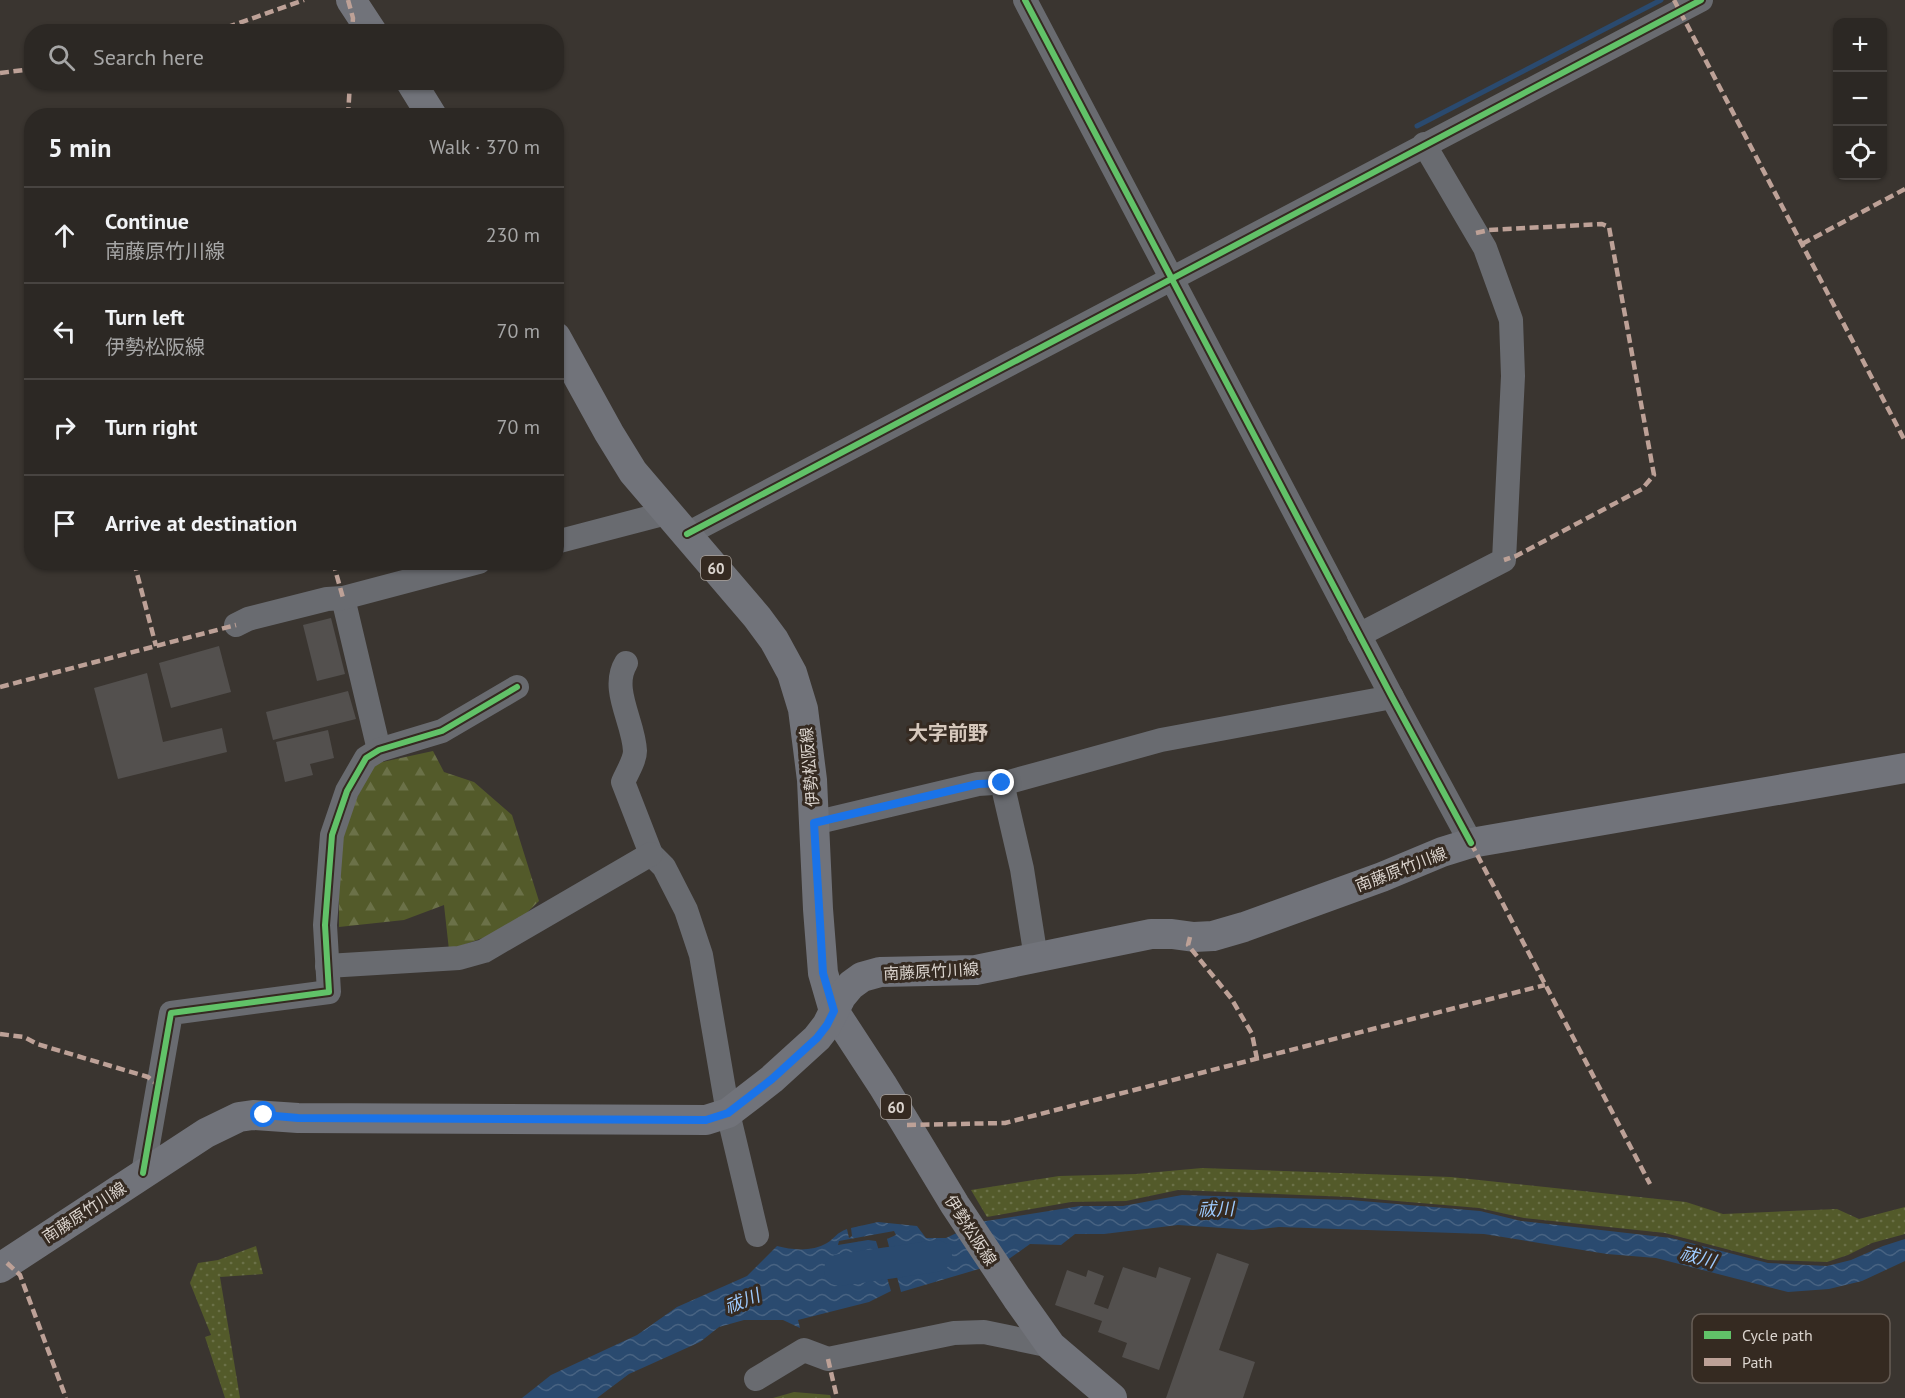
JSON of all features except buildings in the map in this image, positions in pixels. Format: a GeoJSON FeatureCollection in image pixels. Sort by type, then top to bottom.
{"type":"FeatureCollection","features":[{"type":"Feature","properties":{"kind":"main road"},"geometry":{"type":"LineString","coordinates":[[351,0],[367,24]]}},
{"type":"Feature","properties":{"kind":"main road"},"geometry":{"type":"LineString","coordinates":[[416,90],[427,108]]}},
{"type":"Feature","properties":{"kind":"main road","name":"伊勢松阪線"},"geometry":{"type":"LineString","coordinates":[[564,351],[633,472],[757,617],[774,640],[792,673],[807,728],[823,973],[834,1011],[883,1086],[955,1205],[1051,1346],[1112,1398]]}},
{"type":"Feature","properties":{"kind":"main road","name":"南藤原竹川線"},"geometry":{"type":"LineString","coordinates":[[0,1268],[206,1133],[240,1117],[253,1115],[309,1118],[706,1120],[728,1113],[772,1079],[817,1038],[851,985],[862,977],[880,972],[975,970],[1151,934],[1172,934],[1194,938],[1212,936],[1245,927],[1471,843],[1905,768]]}},
{"type":"Feature","properties":{"kind":"street"},"geometry":{"type":"LineString","coordinates":[[1025,0],[1471,843]]}},
{"type":"Feature","properties":{"kind":"street"},"geometry":{"type":"LineString","coordinates":[[564,541],[677,523],[1171,278],[1701,0]]}},
{"type":"Feature","properties":{"kind":"street"},"geometry":{"type":"LineString","coordinates":[[1359,635],[1504,560],[1514,376],[1511,320],[1485,248],[1424,144]]}},
{"type":"Feature","properties":{"kind":"street"},"geometry":{"type":"LineString","coordinates":[[236,625],[248,619],[327,599],[343,598],[448,570]]}},
{"type":"Feature","properties":{"kind":"street"},"geometry":{"type":"LineString","coordinates":[[343,598],[380,750]]}},
{"type":"Feature","properties":{"kind":"street"},"geometry":{"type":"LineString","coordinates":[[626,663],[621,671],[620,685],[635,753],[623,782],[651,854],[664,867],[682,902],[700,956],[728,1113],[757,1235]]}},
{"type":"Feature","properties":{"kind":"street"},"geometry":{"type":"LineString","coordinates":[[143,1173],[171,1013],[329,992],[325,925],[332,835],[346,791],[366,758],[380,750],[442,731],[517,687]]}},
{"type":"Feature","properties":{"kind":"street"},"geometry":{"type":"LineString","coordinates":[[814,823],[978,784],[1002,783],[1161,740],[1392,697]]}},
{"type":"Feature","properties":{"kind":"street"},"geometry":{"type":"LineString","coordinates":[[1002,783],[1022,869],[1036,958]]}},
{"type":"Feature","properties":{"kind":"street"},"geometry":{"type":"LineString","coordinates":[[327,966],[459,958],[484,951],[651,854]]}},
{"type":"Feature","properties":{"kind":"street"},"geometry":{"type":"LineString","coordinates":[[756,1380],[804,1350],[828,1359],[954,1333],[984,1332],[1051,1346]]}},
{"type":"Feature","properties":{"kind":"green space"},"geometry":{"type":"Polygon","coordinates":[[[433,751],[444,772],[474,782],[512,815],[539,901],[511,928],[449,950],[444,905],[404,920],[339,927],[339,836],[373,764],[433,751]]]}},
{"type":"Feature","properties":{"kind":"green space"},"geometry":{"type":"Polygon","coordinates":[[[1202,1168],[1451,1177],[1686,1202],[1723,1214],[1837,1209],[1859,1219],[1905,1207],[1905,1234],[1872,1243],[1827,1262],[1768,1260],[1665,1233],[1524,1218],[1479,1208],[1350,1197],[1178,1190],[1126,1201],[1071,1202],[987,1217],[971,1190],[1059,1176],[1136,1174],[1202,1168]]]}},
{"type":"Feature","properties":{"kind":"green space"},"geometry":{"type":"Polygon","coordinates":[[[256,1246],[263,1274],[220,1277],[240,1398],[225,1398],[205,1337],[211,1335],[190,1283],[198,1263],[218,1260],[256,1246]]]}},
{"type":"Feature","properties":{"kind":"green space"},"geometry":{"type":"Polygon","coordinates":[[[794,1392],[830,1395],[831,1398],[773,1398],[794,1392]]]}},
{"type":"Feature","properties":{"kind":"water"},"geometry":{"type":"Polygon","coordinates":[[[1182,1195],[1350,1200],[1480,1211],[1521,1221],[1671,1238],[1768,1263],[1827,1266],[1851,1260],[1905,1239],[1905,1261],[1862,1281],[1829,1289],[1788,1292],[1656,1258],[1607,1254],[1484,1234],[1279,1227],[1253,1230],[1178,1225],[1104,1234],[1075,1234],[1061,1245],[1030,1244],[1006,1261],[901,1292],[887,1239],[896,1235],[894,1231],[839,1241],[838,1245],[868,1240],[876,1241],[891,1291],[869,1302],[798,1320],[800,1328],[783,1320],[744,1320],[719,1327],[700,1342],[629,1374],[597,1398],[522,1398],[551,1375],[637,1335],[677,1307],[747,1276],[777,1246],[795,1249],[815,1248],[827,1243],[847,1229],[849,1238],[852,1236],[851,1228],[878,1222],[917,1226],[926,1238],[946,1238],[980,1222],[1080,1206],[1123,1206],[1182,1195]]]}},
{"type":"Feature","properties":{"kind":"waterway"},"geometry":{"type":"LineString","coordinates":[[1417,126],[1661,0]]}},
{"type":"Feature","properties":{"kind":"waterway","name":"祓川"},"geometry":{"type":"LineString","coordinates":[[840,1270],[936,1256]]}},
{"type":"Feature","properties":{"kind":"marked path"},"geometry":{"type":"LineString","coordinates":[[236,24],[304,0]]}},
{"type":"Feature","properties":{"kind":"marked path"},"geometry":{"type":"LineString","coordinates":[[348,0],[353,24]]}},
{"type":"Feature","properties":{"kind":"marked path"},"geometry":{"type":"LineString","coordinates":[[1674,0],[1905,441]]}},
{"type":"Feature","properties":{"kind":"marked path"},"geometry":{"type":"LineString","coordinates":[[0,73],[24,70]]}},
{"type":"Feature","properties":{"kind":"marked path"},"geometry":{"type":"LineString","coordinates":[[348,108],[350,90]]}},
{"type":"Feature","properties":{"kind":"marked path"},"geometry":{"type":"LineString","coordinates":[[1802,244],[1905,189]]}},
{"type":"Feature","properties":{"kind":"marked path"},"geometry":{"type":"LineString","coordinates":[[1476,233],[1489,230],[1602,224],[1609,227],[1654,475],[1642,489],[1516,556],[1504,560]]}},
{"type":"Feature","properties":{"kind":"marked path"},"geometry":{"type":"LineString","coordinates":[[136,570],[156,646]]}},
{"type":"Feature","properties":{"kind":"marked path"},"geometry":{"type":"LineString","coordinates":[[335,570],[343,598]]}},
{"type":"Feature","properties":{"kind":"marked path"},"geometry":{"type":"LineString","coordinates":[[0,687],[236,625]]}},
{"type":"Feature","properties":{"kind":"marked path"},"geometry":{"type":"LineString","coordinates":[[1471,843],[1650,1184]]}},
{"type":"Feature","properties":{"kind":"marked path"},"geometry":{"type":"LineString","coordinates":[[1190,937],[1188,945],[1231,998],[1252,1034],[1257,1059]]}},
{"type":"Feature","properties":{"kind":"marked path"},"geometry":{"type":"LineString","coordinates":[[907,1125],[1005,1123],[1545,985]]}},
{"type":"Feature","properties":{"kind":"marked path"},"geometry":{"type":"LineString","coordinates":[[0,1034],[24,1037],[37,1044],[148,1077],[159,1086]]}},
{"type":"Feature","properties":{"kind":"marked path"},"geometry":{"type":"LineString","coordinates":[[7,1263],[20,1275],[66,1398]]}},
{"type":"Feature","properties":{"kind":"marked path"},"geometry":{"type":"LineString","coordinates":[[828,1359],[837,1398]]}},
{"type":"Feature","properties":{"kind":"cycle path"},"geometry":{"type":"LineString","coordinates":[[1025,0],[1471,843]]}},
{"type":"Feature","properties":{"kind":"cycle path"},"geometry":{"type":"LineString","coordinates":[[687,534],[1701,0]]}},
{"type":"Feature","properties":{"kind":"cycle path"},"geometry":{"type":"LineString","coordinates":[[143,1173],[171,1013],[329,992],[325,925],[332,835],[347,791],[366,758],[379,750],[442,731],[517,687]]}},
{"type":"Feature","properties":{"kind":"district","name":"大字前野"},"geometry":{"type":"Point","coordinates":[948,733]}},
{"type":"Feature","properties":{"kind":"route"},"geometry":{"type":"LineString","coordinates":[[264,1115],[298,1118],[706,1120],[728,1113],[772,1079],[817,1038],[834,1011],[823,973],[814,823],[978,784],[1002,783]]}}]}
